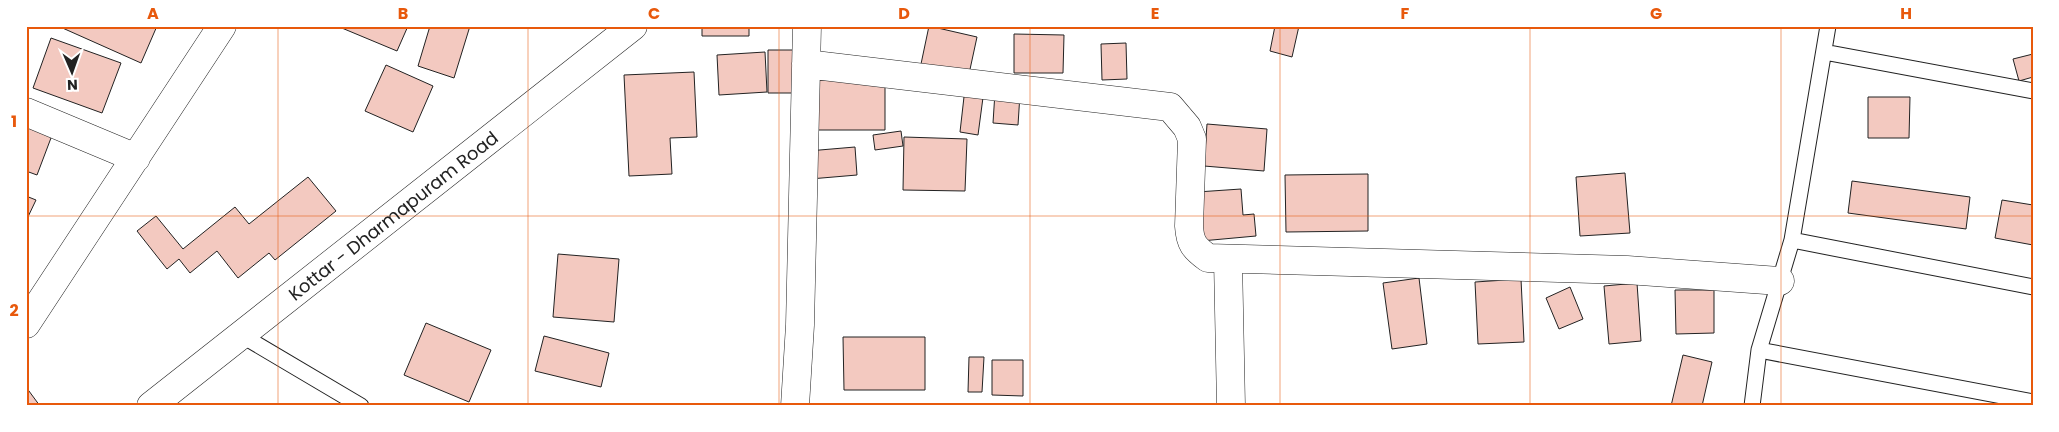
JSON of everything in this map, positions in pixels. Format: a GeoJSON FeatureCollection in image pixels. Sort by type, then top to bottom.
{"type":"FeatureCollection","features":[{"type":"Feature","properties":{"kind":"street"},"geometry":{"type":"LineString","coordinates":[[26,324],[222,26]]}},
{"type":"Feature","properties":{"kind":"street","name":"Kottar - Dharmapuram Road"},"geometry":{"type":"LineString","coordinates":[[151,406],[633,26]]}},
{"type":"Feature","properties":{"kind":"street"},"geometry":{"type":"LineString","coordinates":[[795,406],[800,325],[807,26]]}},
{"type":"Feature","properties":{"kind":"street"},"geometry":{"type":"LineString","coordinates":[[806,64],[1170,107],[1187,127],[1192,139],[1190,240],[1195,249],[1208,258],[1627,270],[1780,282]]}},
{"type":"Feature","properties":{"kind":"street"},"geometry":{"type":"LineString","coordinates":[[26,112],[136,158]]}},
{"type":"Feature","properties":{"kind":"street"},"geometry":{"type":"LineString","coordinates":[[1228,260],[1231,406]]}},
{"type":"Feature","properties":{"kind":"lane"},"geometry":{"type":"LineString","coordinates":[[1752,406],[1759,350],[1792,240],[1828,26]]}},
{"type":"Feature","properties":{"kind":"lane"},"geometry":{"type":"LineString","coordinates":[[1824,52],[2033,91]]}},
{"type":"Feature","properties":{"kind":"lane"},"geometry":{"type":"LineString","coordinates":[[1792,240],[2033,286]]}},
{"type":"Feature","properties":{"kind":"lane"},"geometry":{"type":"LineString","coordinates":[[241,335],[361,406]]}},
{"type":"Feature","properties":{"kind":"lane"},"geometry":{"type":"LineString","coordinates":[[1759,350],[2033,402]]}},
{"type":"Feature","properties":{"kind":"building"},"geometry":{"type":"Polygon","coordinates":[[[58,26],[157,26],[141,63],[58,26]]]}},
{"type":"Feature","properties":{"kind":"building"},"geometry":{"type":"Polygon","coordinates":[[[337,26],[408,26],[397,51],[337,26]]]}},
{"type":"Feature","properties":{"kind":"building"},"geometry":{"type":"Polygon","coordinates":[[[430,26],[470,26],[454,78],[418,66],[430,26]]]}},
{"type":"Feature","properties":{"kind":"building"},"geometry":{"type":"Polygon","coordinates":[[[702,26],[749,26],[749,36],[702,36],[702,26]]]}},
{"type":"Feature","properties":{"kind":"building"},"geometry":{"type":"Polygon","coordinates":[[[929,26],[977,37],[969,74],[921,64],[929,26]]]}},
{"type":"Feature","properties":{"kind":"building"},"geometry":{"type":"Polygon","coordinates":[[[1275,26],[1299,26],[1292,57],[1270,51],[1275,26]]]}},
{"type":"Feature","properties":{"kind":"building"},"geometry":{"type":"Polygon","coordinates":[[[1014,34],[1064,35],[1063,73],[1014,73],[1014,34]]]}},
{"type":"Feature","properties":{"kind":"building"},"geometry":{"type":"Polygon","coordinates":[[[51,38],[121,63],[102,113],[33,88],[51,38]]]}},
{"type":"Feature","properties":{"kind":"building"},"geometry":{"type":"Polygon","coordinates":[[[1126,43],[1127,79],[1102,80],[1101,44],[1126,43]]]}},
{"type":"Feature","properties":{"kind":"building"},"geometry":{"type":"Polygon","coordinates":[[[768,50],[793,50],[794,93],[768,93],[768,50]]]}},
{"type":"Feature","properties":{"kind":"building"},"geometry":{"type":"Polygon","coordinates":[[[765,52],[767,92],[719,95],[717,55],[765,52]]]}},
{"type":"Feature","properties":{"kind":"building"},"geometry":{"type":"Polygon","coordinates":[[[2033,54],[2033,77],[2019,81],[2013,59],[2033,54]]]}},
{"type":"Feature","properties":{"kind":"building"},"geometry":{"type":"Polygon","coordinates":[[[386,65],[433,86],[413,132],[365,111],[386,65]]]}},
{"type":"Feature","properties":{"kind":"building"},"geometry":{"type":"Polygon","coordinates":[[[694,72],[697,137],[670,138],[672,174],[629,176],[624,75],[694,72]]]}},
{"type":"Feature","properties":{"kind":"building"},"geometry":{"type":"Polygon","coordinates":[[[814,80],[885,80],[885,130],[814,130],[814,80]]]}},
{"type":"Feature","properties":{"kind":"building"},"geometry":{"type":"Polygon","coordinates":[[[965,88],[984,90],[978,135],[960,132],[965,88]]]}},
{"type":"Feature","properties":{"kind":"building"},"geometry":{"type":"Polygon","coordinates":[[[995,92],[1020,94],[1018,125],[993,123],[995,92]]]}},
{"type":"Feature","properties":{"kind":"building"},"geometry":{"type":"Polygon","coordinates":[[[1868,97],[1910,97],[1909,138],[1868,138],[1868,97]]]}},
{"type":"Feature","properties":{"kind":"building"},"geometry":{"type":"Polygon","coordinates":[[[26,119],[54,130],[37,175],[26,171],[26,119]]]}},
{"type":"Feature","properties":{"kind":"building"},"geometry":{"type":"Polygon","coordinates":[[[1207,124],[1267,129],[1264,171],[1204,166],[1207,124]]]}},
{"type":"Feature","properties":{"kind":"building"},"geometry":{"type":"Polygon","coordinates":[[[901,131],[903,146],[875,150],[873,135],[901,131]]]}},
{"type":"Feature","properties":{"kind":"building"},"geometry":{"type":"Polygon","coordinates":[[[904,137],[967,139],[965,191],[903,190],[904,137]]]}},
{"type":"Feature","properties":{"kind":"building"},"geometry":{"type":"Polygon","coordinates":[[[855,147],[857,175],[810,179],[808,151],[855,147]]]}},
{"type":"Feature","properties":{"kind":"building"},"geometry":{"type":"Polygon","coordinates":[[[1625,173],[1630,233],[1580,236],[1576,177],[1625,173]]]}},
{"type":"Feature","properties":{"kind":"building"},"geometry":{"type":"Polygon","coordinates":[[[1368,174],[1368,231],[1286,232],[1285,175],[1368,174]]]}},
{"type":"Feature","properties":{"kind":"building"},"geometry":{"type":"Polygon","coordinates":[[[308,177],[336,211],[275,260],[269,253],[238,278],[217,251],[190,273],[179,259],[167,269],[137,231],[156,216],[183,249],[235,207],[249,224],[308,177]]]}},
{"type":"Feature","properties":{"kind":"building"},"geometry":{"type":"Polygon","coordinates":[[[1852,181],[1970,197],[1966,229],[1848,213],[1852,181]]]}},
{"type":"Feature","properties":{"kind":"building"},"geometry":{"type":"Polygon","coordinates":[[[1241,189],[1243,215],[1254,214],[1256,236],[1201,241],[1197,192],[1241,189]]]}},
{"type":"Feature","properties":{"kind":"building"},"geometry":{"type":"Polygon","coordinates":[[[26,196],[36,200],[26,221],[26,196]]]}},
{"type":"Feature","properties":{"kind":"building"},"geometry":{"type":"Polygon","coordinates":[[[2002,200],[2033,205],[2033,245],[1995,238],[2002,200]]]}},
{"type":"Feature","properties":{"kind":"building"},"geometry":{"type":"Polygon","coordinates":[[[558,254],[619,259],[614,322],[553,317],[558,254]]]}},
{"type":"Feature","properties":{"kind":"building"},"geometry":{"type":"Polygon","coordinates":[[[1419,278],[1427,344],[1392,349],[1383,283],[1419,278]]]}},
{"type":"Feature","properties":{"kind":"building"},"geometry":{"type":"Polygon","coordinates":[[[1521,279],[1524,342],[1478,344],[1475,282],[1521,279]]]}},
{"type":"Feature","properties":{"kind":"building"},"geometry":{"type":"Polygon","coordinates":[[[1637,283],[1641,341],[1609,344],[1604,286],[1637,283]]]}},
{"type":"Feature","properties":{"kind":"building"},"geometry":{"type":"Polygon","coordinates":[[[1570,287],[1583,319],[1559,329],[1546,298],[1570,287]]]}},
{"type":"Feature","properties":{"kind":"building"},"geometry":{"type":"Polygon","coordinates":[[[1675,290],[1714,290],[1714,333],[1676,334],[1675,290]]]}},
{"type":"Feature","properties":{"kind":"building"},"geometry":{"type":"Polygon","coordinates":[[[426,323],[491,350],[469,402],[404,375],[426,323]]]}},
{"type":"Feature","properties":{"kind":"building"},"geometry":{"type":"Polygon","coordinates":[[[544,336],[609,353],[601,387],[535,371],[544,336]]]}},
{"type":"Feature","properties":{"kind":"building"},"geometry":{"type":"Polygon","coordinates":[[[843,337],[925,337],[925,390],[844,390],[843,337]]]}},
{"type":"Feature","properties":{"kind":"building"},"geometry":{"type":"Polygon","coordinates":[[[1683,355],[1712,362],[1702,406],[1671,406],[1683,355]]]}},
{"type":"Feature","properties":{"kind":"building"},"geometry":{"type":"Polygon","coordinates":[[[969,357],[984,357],[982,392],[968,392],[969,357]]]}},
{"type":"Feature","properties":{"kind":"building"},"geometry":{"type":"Polygon","coordinates":[[[992,360],[1023,360],[1023,396],[992,395],[992,360]]]}},
{"type":"Feature","properties":{"kind":"building"},"geometry":{"type":"Polygon","coordinates":[[[26,387],[40,406],[26,406],[26,387]]]}}]}
